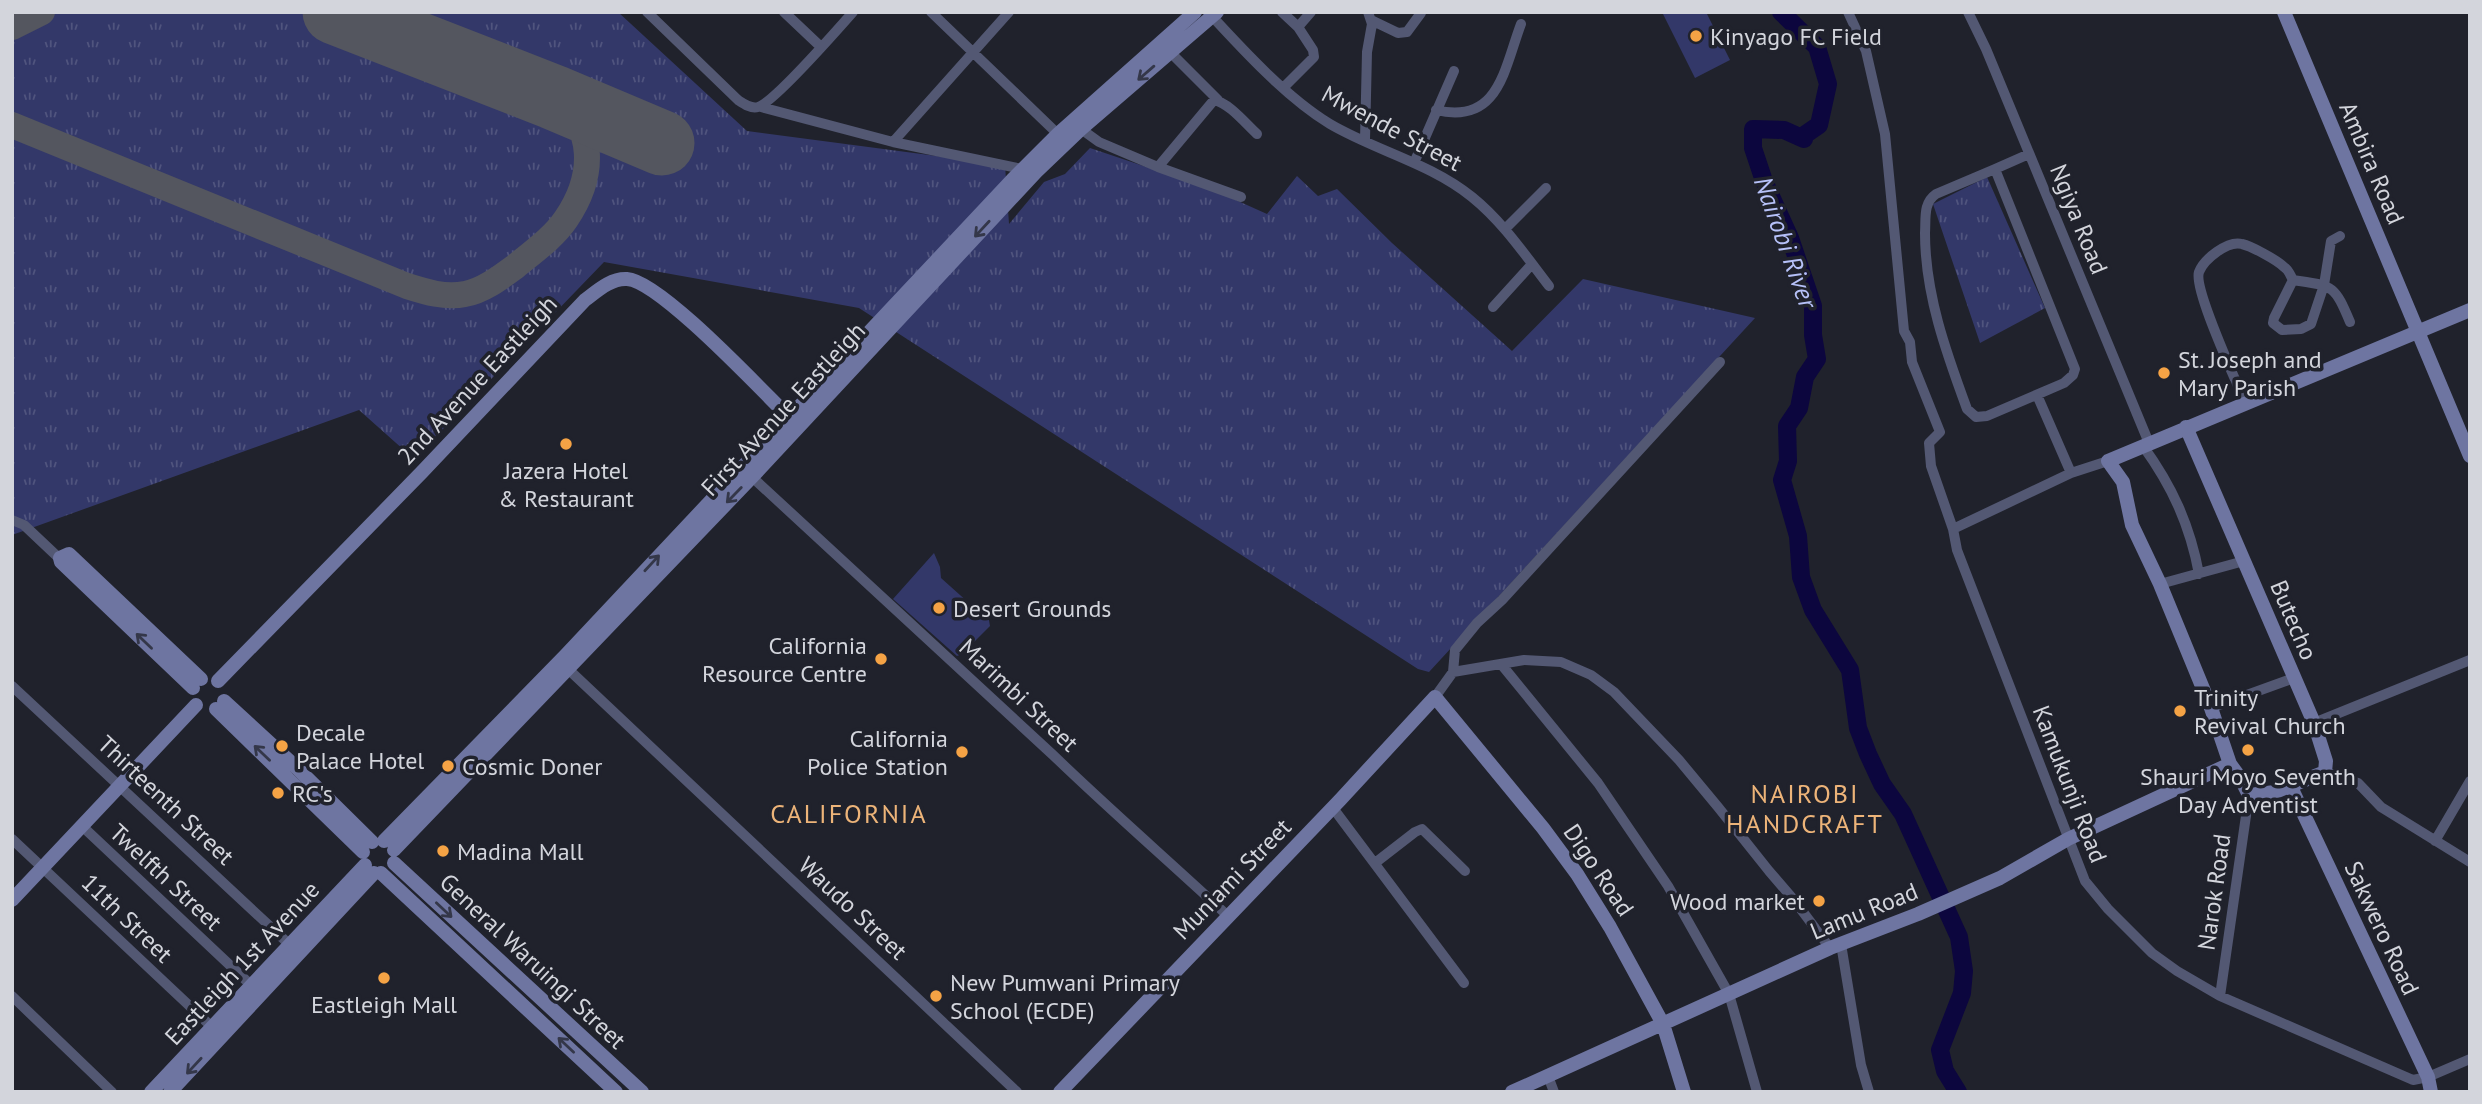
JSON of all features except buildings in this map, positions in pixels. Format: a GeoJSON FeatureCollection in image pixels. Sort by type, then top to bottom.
{"type":"FeatureCollection","features":[{"type":"Feature","properties":{"kind":"main road","name":"First Avenue Eastleigh"},"geometry":{"type":"LineString","coordinates":[[378,857],[1022,169],[1062,138],[1195,12]]}},
{"type":"Feature","properties":{"kind":"main road","name":"Ambira Road"},"geometry":{"type":"LineString","coordinates":[[2284,12],[2470,456]]}},
{"type":"Feature","properties":{"kind":"main road","name":"First Avenue Eastleigh"},"geometry":{"type":"LineString","coordinates":[[378,857],[568,669],[752,477],[1036,172],[1062,138],[1081,129],[1212,14]]}},
{"type":"Feature","properties":{"kind":"main road","name":"2nd Avenue Eastleigh"},"geometry":{"type":"LineString","coordinates":[[218,681],[422,472],[584,300],[616,280],[636,281],[653,290],[702,330],[790,418]]}},
{"type":"Feature","properties":{"kind":"main road"},"geometry":{"type":"LineString","coordinates":[[2325,772],[2275,792],[2249,795],[2230,764],[2211,708],[2160,584],[2132,525],[2123,482],[2108,461],[2470,310]]}},
{"type":"Feature","properties":{"kind":"main road","name":"Butecho"},"geometry":{"type":"LineString","coordinates":[[2186,427],[2314,723],[2326,761],[2325,772]]}},
{"type":"Feature","properties":{"kind":"main road"},"geometry":{"type":"LineString","coordinates":[[60,559],[69,554],[197,684]]}},
{"type":"Feature","properties":{"kind":"main road"},"geometry":{"type":"LineString","coordinates":[[210,678],[218,681],[224,690],[220,705],[206,710],[196,705],[192,697],[197,684],[210,678]]}},
{"type":"Feature","properties":{"kind":"main road","name":"Muniami Street"},"geometry":{"type":"LineString","coordinates":[[1060,1092],[1333,808],[1435,697]]}},
{"type":"Feature","properties":{"kind":"main road","name":"Digo Road"},"geometry":{"type":"LineString","coordinates":[[1435,697],[1543,828],[1577,874],[1610,927],[1663,1024],[1684,1092]]}},
{"type":"Feature","properties":{"kind":"main road"},"geometry":{"type":"LineString","coordinates":[[12,900],[196,705]]}},
{"type":"Feature","properties":{"kind":"main road","name":"General Waruingi Street"},"geometry":{"type":"LineString","coordinates":[[220,705],[614,1090]]}},
{"type":"Feature","properties":{"kind":"main road","name":"Lamu Road"},"geometry":{"type":"LineString","coordinates":[[1512,1092],[1835,946],[2000,878],[2068,839],[2230,764]]}},
{"type":"Feature","properties":{"kind":"main road","name":"Sakwero Road"},"geometry":{"type":"LineString","coordinates":[[2290,785],[2430,1085]]}},
{"type":"Feature","properties":{"kind":"main road","name":"General Waruingi Street"},"geometry":{"type":"LineString","coordinates":[[378,857],[642,1092]]}},
{"type":"Feature","properties":{"kind":"main road","name":"Eastleigh 1st Avenue"},"geometry":{"type":"LineString","coordinates":[[151,1092],[378,857]]}},
{"type":"Feature","properties":{"kind":"main road","name":"Eastleigh 1st Avenue"},"geometry":{"type":"LineString","coordinates":[[170,1092],[378,857]]}},
{"type":"Feature","properties":{"kind":"main road"},"geometry":{"type":"LineString","coordinates":[[614,1090],[624,1075]]}},
{"type":"Feature","properties":{"kind":"street"},"geometry":{"type":"LineString","coordinates":[[647,12],[745,105],[893,142],[1022,169]]}},
{"type":"Feature","properties":{"kind":"street"},"geometry":{"type":"LineString","coordinates":[[785,12],[821,47]]}},
{"type":"Feature","properties":{"kind":"street"},"geometry":{"type":"LineString","coordinates":[[761,107],[853,12]]}},
{"type":"Feature","properties":{"kind":"street"},"geometry":{"type":"LineString","coordinates":[[931,12],[1062,138]]}},
{"type":"Feature","properties":{"kind":"street"},"geometry":{"type":"LineString","coordinates":[[893,142],[1009,12]]}},
{"type":"Feature","properties":{"kind":"street"},"geometry":{"type":"LineString","coordinates":[[1282,12],[1298,27],[1315,54],[1284,87]]}},
{"type":"Feature","properties":{"kind":"street"},"geometry":{"type":"LineString","coordinates":[[1298,27],[1311,12]]}},
{"type":"Feature","properties":{"kind":"street","name":"Kamukunji Road"},"geometry":{"type":"LineString","coordinates":[[1848,12],[1866,51],[1885,134],[1904,331],[1910,342],[1912,362],[1940,432],[1930,443],[1931,466],[1954,530],[1954,541],[2085,881],[2108,909],[2152,953],[2177,971],[2220,996],[2430,1085]]}},
{"type":"Feature","properties":{"kind":"street","name":"Ngiya Road"},"geometry":{"type":"LineString","coordinates":[[1968,12],[2029,154],[2146,445],[2173,491],[2193,539],[2199,574]]}},
{"type":"Feature","properties":{"kind":"street"},"geometry":{"type":"LineString","coordinates":[[1365,140],[1369,16],[1398,33],[1407,32],[1422,13]]}},
{"type":"Feature","properties":{"kind":"street","name":"Mwende Street"},"geometry":{"type":"LineString","coordinates":[[1212,14],[1284,87],[1330,124],[1414,163],[1471,196],[1505,229],[1549,286]]}},
{"type":"Feature","properties":{"kind":"street"},"geometry":{"type":"LineString","coordinates":[[1436,110],[1459,114],[1479,108],[1487,102],[1498,86],[1521,24]]}},
{"type":"Feature","properties":{"kind":"street"},"geometry":{"type":"LineString","coordinates":[[1170,52],[1257,134]]}},
{"type":"Feature","properties":{"kind":"street"},"geometry":{"type":"LineString","coordinates":[[1414,163],[1454,71]]}},
{"type":"Feature","properties":{"kind":"street"},"geometry":{"type":"LineString","coordinates":[[1158,167],[1212,101],[1218,100]]}},
{"type":"Feature","properties":{"kind":"street"},"geometry":{"type":"LineString","coordinates":[[1081,129],[1099,142],[1241,197]]}},
{"type":"Feature","properties":{"kind":"street"},"geometry":{"type":"LineString","coordinates":[[1995,169],[2075,369],[2073,375],[2064,383],[1987,416],[1976,417],[1967,409],[1935,312],[1925,258],[1926,208],[1930,198],[1949,186],[2029,154]]}},
{"type":"Feature","properties":{"kind":"street"},"geometry":{"type":"LineString","coordinates":[[1505,229],[1546,188]]}},
{"type":"Feature","properties":{"kind":"street"},"geometry":{"type":"LineString","coordinates":[[2292,280],[2273,323],[2282,330],[2301,329],[2311,324],[2324,285],[2331,241],[2340,236]]}},
{"type":"Feature","properties":{"kind":"street"},"geometry":{"type":"LineString","coordinates":[[2245,403],[2198,281],[2199,271],[2208,259],[2224,247],[2241,243],[2283,266],[2292,280],[2324,285],[2339,295],[2350,322]]}},
{"type":"Feature","properties":{"kind":"street"},"geometry":{"type":"LineString","coordinates":[[1493,307],[1532,264]]}},
{"type":"Feature","properties":{"kind":"street"},"geometry":{"type":"LineString","coordinates":[[1435,697],[1453,672],[1455,650],[1470,632],[1503,600],[1720,362]]}},
{"type":"Feature","properties":{"kind":"street"},"geometry":{"type":"LineString","coordinates":[[2037,395],[2071,473]]}},
{"type":"Feature","properties":{"kind":"street"},"geometry":{"type":"LineString","coordinates":[[1954,530],[2071,473],[2108,461]]}},
{"type":"Feature","properties":{"kind":"street","name":"Marimbi Street"},"geometry":{"type":"LineString","coordinates":[[752,477],[1054,755],[1101,802],[1228,916]]}},
{"type":"Feature","properties":{"kind":"street"},"geometry":{"type":"LineString","coordinates":[[12,520],[24,525],[60,559]]}},
{"type":"Feature","properties":{"kind":"street"},"geometry":{"type":"LineString","coordinates":[[2160,584],[2244,561]]}},
{"type":"Feature","properties":{"kind":"street"},"geometry":{"type":"LineString","coordinates":[[1453,672],[1524,660],[1560,662],[1591,675],[1614,692],[1679,760],[1769,871],[1835,946],[1861,1065],[1870,1092]]}},
{"type":"Feature","properties":{"kind":"street"},"geometry":{"type":"LineString","coordinates":[[2314,723],[2470,660]]}},
{"type":"Feature","properties":{"kind":"street"},"geometry":{"type":"LineString","coordinates":[[1501,664],[1598,783],[1644,849],[1729,994],[1757,1092]]}},
{"type":"Feature","properties":{"kind":"street","name":"Waudo Street"},"geometry":{"type":"LineString","coordinates":[[568,669],[1017,1092]]}},
{"type":"Feature","properties":{"kind":"street"},"geometry":{"type":"LineString","coordinates":[[2211,708],[2294,678]]}},
{"type":"Feature","properties":{"kind":"street","name":"Thirteenth Street"},"geometry":{"type":"LineString","coordinates":[[12,686],[290,946]]}},
{"type":"Feature","properties":{"kind":"street"},"geometry":{"type":"LineString","coordinates":[[2325,772],[2358,783],[2381,807],[2470,862]]}},
{"type":"Feature","properties":{"kind":"street"},"geometry":{"type":"LineString","coordinates":[[2435,841],[2470,782]]}},
{"type":"Feature","properties":{"kind":"street","name":"Narok Road"},"geometry":{"type":"LineString","coordinates":[[2220,996],[2249,795]]}},
{"type":"Feature","properties":{"kind":"street"},"geometry":{"type":"LineString","coordinates":[[1333,808],[1464,983]]}},
{"type":"Feature","properties":{"kind":"street","name":"Twelfth Street"},"geometry":{"type":"LineString","coordinates":[[82,827],[252,986]]}},
{"type":"Feature","properties":{"kind":"street"},"geometry":{"type":"LineString","coordinates":[[1375,863],[1422,829],[1465,871]]}},
{"type":"Feature","properties":{"kind":"street","name":"11th Street"},"geometry":{"type":"LineString","coordinates":[[12,839],[213,1028]]}},
{"type":"Feature","properties":{"kind":"street"},"geometry":{"type":"LineString","coordinates":[[12,996],[112,1092]]}},
{"type":"Feature","properties":{"kind":"street"},"geometry":{"type":"LineString","coordinates":[[2430,1085],[2470,1059]]}},
{"type":"Feature","properties":{"kind":"street"},"geometry":{"type":"LineString","coordinates":[[1548,1076],[1554,1092]]}},
{"type":"Feature","properties":{"kind":"green space"},"geometry":{"type":"Polygon","coordinates":[[[12,12],[618,12],[747,131],[1005,165],[1009,224],[1044,182],[1065,174],[1090,148],[1209,188],[1267,214],[1297,176],[1318,196],[1337,189],[1392,243],[1512,351],[1583,279],[1755,318],[1429,672],[1418,669],[859,308],[604,262],[414,459],[359,410],[12,535],[12,12]]]}},
{"type":"Feature","properties":{"kind":"green space","name":"Kinyago FC Field"},"geometry":{"type":"Polygon","coordinates":[[[1662,12],[1706,12],[1730,60],[1695,78],[1662,12]]]}},
{"type":"Feature","properties":{"kind":"green space"},"geometry":{"type":"Polygon","coordinates":[[[1987,177],[2045,308],[1980,343],[1933,204],[1987,177]]]}},
{"type":"Feature","properties":{"kind":"green space","name":"Desert Grounds"},"geometry":{"type":"Polygon","coordinates":[[[934,553],[941,578],[979,612],[986,604],[990,626],[957,656],[893,599],[934,553]]]}},
{"type":"Feature","properties":{"kind":"waterway","name":"Nairobi River"},"geometry":{"type":"LineString","coordinates":[[1781,12],[1817,47],[1828,84],[1819,125],[1803,136],[1804,139],[1784,130],[1753,129],[1753,148],[1764,181],[1790,238],[1813,306],[1813,335],[1817,359],[1805,377],[1799,408],[1787,426],[1788,461],[1782,480],[1798,536],[1801,577],[1813,610],[1850,670],[1858,728],[1868,754],[1882,784],[1903,814],[1959,937],[1964,971],[1962,993],[1940,1050],[1945,1071],[1958,1092]]}},
{"type":"Feature","properties":{"kind":"taxiway"},"geometry":{"type":"LineString","coordinates":[[12,27],[42,12]]}},
{"type":"Feature","properties":{"kind":"taxiway"},"geometry":{"type":"LineString","coordinates":[[12,125],[407,286],[436,294],[458,295],[485,287],[516,266],[556,232],[575,203],[586,170],[584,138],[568,109],[553,97]]}},
{"type":"Feature","properties":{"kind":"runway"},"geometry":{"type":"LineString","coordinates":[[335,12],[553,97],[662,143]]}},
{"type":"Feature","properties":{"kind":"place","name":"Kinyago FC Field"},"geometry":{"type":"Point","coordinates":[1696,36]}},
{"type":"Feature","properties":{"kind":"place","name":"St. Joseph and Mary Parish"},"geometry":{"type":"Point","coordinates":[2164,373]}},
{"type":"Feature","properties":{"kind":"place","name":"Jazera Hotel & Restaurant"},"geometry":{"type":"Point","coordinates":[566,444]}},
{"type":"Feature","properties":{"kind":"place","name":"Desert Grounds"},"geometry":{"type":"Point","coordinates":[939,608]}},
{"type":"Feature","properties":{"kind":"place","name":"California Resource Centre"},"geometry":{"type":"Point","coordinates":[881,659]}},
{"type":"Feature","properties":{"kind":"place","name":"Trinity Revival Church"},"geometry":{"type":"Point","coordinates":[2180,711]}},
{"type":"Feature","properties":{"kind":"place","name":"Decale Palace Hotel"},"geometry":{"type":"Point","coordinates":[282,746]}},
{"type":"Feature","properties":{"kind":"place","name":"Shauri Moyo Seventh Day Adventist"},"geometry":{"type":"Point","coordinates":[2248,750]}},
{"type":"Feature","properties":{"kind":"place","name":"California Police Station"},"geometry":{"type":"Point","coordinates":[962,752]}},
{"type":"Feature","properties":{"kind":"place","name":"Cosmic Doner"},"geometry":{"type":"Point","coordinates":[448,766]}},
{"type":"Feature","properties":{"kind":"place","name":"RC's"},"geometry":{"type":"Point","coordinates":[278,793]}},
{"type":"Feature","properties":{"kind":"place","name":"Madina Mall"},"geometry":{"type":"Point","coordinates":[443,851]}},
{"type":"Feature","properties":{"kind":"place","name":"Wood market"},"geometry":{"type":"Point","coordinates":[1819,901]}},
{"type":"Feature","properties":{"kind":"place","name":"Eastleigh Mall"},"geometry":{"type":"Point","coordinates":[384,978]}},
{"type":"Feature","properties":{"kind":"place","name":"New Pumwani Primary School (ECDE)"},"geometry":{"type":"Point","coordinates":[936,996]}},
{"type":"Feature","properties":{"kind":"district","name":"NAIROBI HANDCRAFT"},"geometry":{"type":"Point","coordinates":[1805,808]}},
{"type":"Feature","properties":{"kind":"district","name":"CALIFORNIA"},"geometry":{"type":"Point","coordinates":[849,813]}}]}
